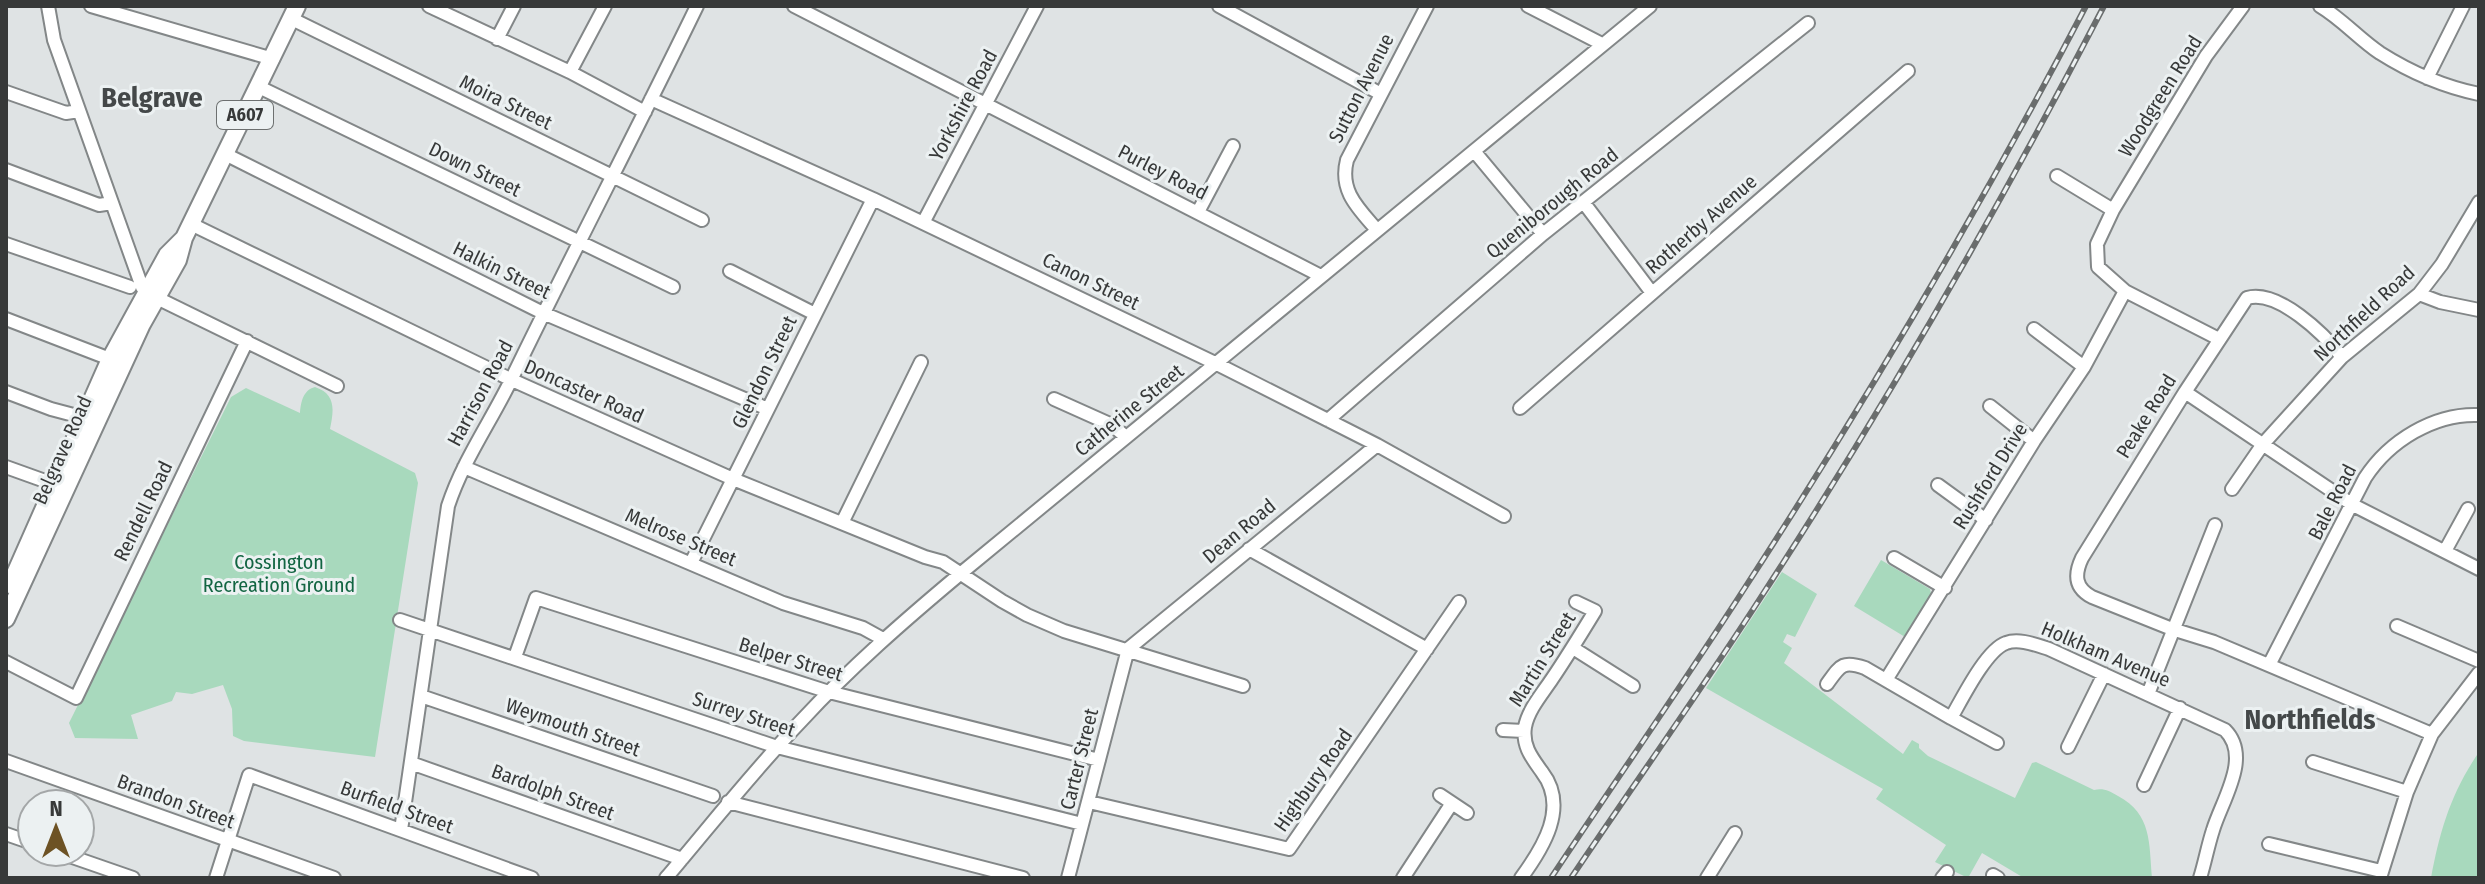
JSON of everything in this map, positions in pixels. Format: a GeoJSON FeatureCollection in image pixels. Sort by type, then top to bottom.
{"type":"FeatureCollection","features":[{"type":"Feature","properties":{"kind":"main road","name":"A607"},"geometry":{"type":"LineString","coordinates":[[141,295],[178,260],[188,231],[295,13]]}},
{"type":"Feature","properties":{"kind":"main road","name":"Belgrave Road"},"geometry":{"type":"LineString","coordinates":[[61,487],[85,418],[141,295]]}},
{"type":"Feature","properties":{"kind":"main road","name":"Belgrave Road"},"geometry":{"type":"LineString","coordinates":[[6,619],[11,587],[96,422],[141,295]]}},
{"type":"Feature","properties":{"kind":"street"},"geometry":{"type":"LineString","coordinates":[[48,6],[54,40],[142,287],[141,295]]}},
{"type":"Feature","properties":{"kind":"street"},"geometry":{"type":"LineString","coordinates":[[91,6],[273,59]]}},
{"type":"Feature","properties":{"kind":"street"},"geometry":{"type":"LineString","coordinates":[[429,6],[570,72],[645,112]]}},
{"type":"Feature","properties":{"kind":"street"},"geometry":{"type":"LineString","coordinates":[[497,39],[514,6]]}},
{"type":"Feature","properties":{"kind":"street"},"geometry":{"type":"LineString","coordinates":[[570,72],[605,6]]}},
{"type":"Feature","properties":{"kind":"street","name":"Harrison Road"},"geometry":{"type":"LineString","coordinates":[[401,830],[448,506],[464,467],[512,380],[578,241],[697,6]]}},
{"type":"Feature","properties":{"kind":"street","name":"Purley Road"},"geometry":{"type":"LineString","coordinates":[[794,6],[1321,276]]}},
{"type":"Feature","properties":{"kind":"street","name":"Yorkshire Road"},"geometry":{"type":"LineString","coordinates":[[923,223],[1037,6]]}},
{"type":"Feature","properties":{"kind":"street"},"geometry":{"type":"LineString","coordinates":[[1219,6],[1381,94]]}},
{"type":"Feature","properties":{"kind":"street","name":"Sutton Avenue"},"geometry":{"type":"LineString","coordinates":[[1377,230],[1347,192],[1344,171],[1427,6]]}},
{"type":"Feature","properties":{"kind":"street"},"geometry":{"type":"LineString","coordinates":[[1528,6],[1602,44]]}},
{"type":"Feature","properties":{"kind":"street","name":"Catherine Street"},"geometry":{"type":"LineString","coordinates":[[666,878],[777,747],[883,639],[1650,6]]}},
{"type":"Feature","properties":{"kind":"street","name":"Woodgreen Road"},"geometry":{"type":"LineString","coordinates":[[2219,339],[2125,291],[2098,267],[2097,244],[2113,210],[2206,56],[2243,6]]}},
{"type":"Feature","properties":{"kind":"street"},"geometry":{"type":"LineString","coordinates":[[2427,78],[2463,6]]}},
{"type":"Feature","properties":{"kind":"street"},"geometry":{"type":"LineString","coordinates":[[2326,7],[2380,53],[2427,78],[2479,94]]}},
{"type":"Feature","properties":{"kind":"street","name":"Moira Street"},"geometry":{"type":"LineString","coordinates":[[295,13],[702,220]]}},
{"type":"Feature","properties":{"kind":"street","name":"Queniborough Road"},"geometry":{"type":"LineString","coordinates":[[1328,420],[1543,234],[1808,23]]}},
{"type":"Feature","properties":{"kind":"street","name":"Rotherby Avenue"},"geometry":{"type":"LineString","coordinates":[[1520,408],[1908,71]]}},
{"type":"Feature","properties":{"kind":"street","name":"Down Street"},"geometry":{"type":"LineString","coordinates":[[259,87],[673,287]]}},
{"type":"Feature","properties":{"kind":"street"},"geometry":{"type":"LineString","coordinates":[[6,92],[66,113],[79,111]]}},
{"type":"Feature","properties":{"kind":"street","name":"Canon Street"},"geometry":{"type":"LineString","coordinates":[[651,99],[873,199],[1217,364],[1377,445],[1504,516]]}},
{"type":"Feature","properties":{"kind":"street"},"geometry":{"type":"LineString","coordinates":[[1198,212],[1233,146]]}},
{"type":"Feature","properties":{"kind":"street"},"geometry":{"type":"LineString","coordinates":[[1474,151],[1543,234]]}},
{"type":"Feature","properties":{"kind":"street","name":"Halkin Street"},"geometry":{"type":"LineString","coordinates":[[225,154],[543,313],[768,409]]}},
{"type":"Feature","properties":{"kind":"street"},"geometry":{"type":"LineString","coordinates":[[6,170],[99,205],[112,203]]}},
{"type":"Feature","properties":{"kind":"street"},"geometry":{"type":"LineString","coordinates":[[2057,176],[2113,210]]}},
{"type":"Feature","properties":{"kind":"street","name":"Glendon Street"},"geometry":{"type":"LineString","coordinates":[[691,563],[873,199]]}},
{"type":"Feature","properties":{"kind":"street","name":"Northfield Road"},"geometry":{"type":"LineString","coordinates":[[2232,489],[2263,444],[2342,357],[2419,294],[2442,264],[2479,202]]}},
{"type":"Feature","properties":{"kind":"street"},"geometry":{"type":"LineString","coordinates":[[1584,203],[1652,293]]}},
{"type":"Feature","properties":{"kind":"street","name":"Doncaster Road"},"geometry":{"type":"LineString","coordinates":[[188,231],[733,479],[943,562],[1027,615],[1064,631],[1243,686]]}},
{"type":"Feature","properties":{"kind":"street"},"geometry":{"type":"LineString","coordinates":[[6,244],[141,295],[247,341],[337,386]]}},
{"type":"Feature","properties":{"kind":"street"},"geometry":{"type":"LineString","coordinates":[[730,271],[815,314]]}},
{"type":"Feature","properties":{"kind":"street","name":"Rushford Drive"},"geometry":{"type":"LineString","coordinates":[[1886,680],[2034,441],[2084,367],[2125,291]]}},
{"type":"Feature","properties":{"kind":"street"},"geometry":{"type":"LineString","coordinates":[[2419,294],[2479,310]]}},
{"type":"Feature","properties":{"kind":"street","name":"Peake Road"},"geometry":{"type":"LineString","coordinates":[[2172,629],[2082,592],[2077,584],[2078,566],[2185,392],[2240,305],[2255,295],[2278,301],[2328,339],[2342,357]]}},
{"type":"Feature","properties":{"kind":"street"},"geometry":{"type":"LineString","coordinates":[[6,319],[110,359]]}},
{"type":"Feature","properties":{"kind":"street"},"geometry":{"type":"LineString","coordinates":[[2034,329],[2084,367]]}},
{"type":"Feature","properties":{"kind":"street","name":"Rendell Road"},"geometry":{"type":"LineString","coordinates":[[6,662],[76,698],[247,341]]}},
{"type":"Feature","properties":{"kind":"street"},"geometry":{"type":"LineString","coordinates":[[842,523],[921,362]]}},
{"type":"Feature","properties":{"kind":"street"},"geometry":{"type":"LineString","coordinates":[[6,392],[85,418]]}},
{"type":"Feature","properties":{"kind":"street"},"geometry":{"type":"LineString","coordinates":[[2185,392],[2353,505],[2479,569]]}},
{"type":"Feature","properties":{"kind":"street"},"geometry":{"type":"LineString","coordinates":[[1054,399],[1112,425],[1126,437]]}},
{"type":"Feature","properties":{"kind":"street"},"geometry":{"type":"LineString","coordinates":[[1990,406],[2034,441]]}},
{"type":"Feature","properties":{"kind":"street","name":"Bale Road"},"geometry":{"type":"LineString","coordinates":[[2269,665],[2377,460],[2405,437],[2436,421],[2479,415]]}},
{"type":"Feature","properties":{"kind":"street","name":"Dean Road"},"geometry":{"type":"LineString","coordinates":[[1128,649],[1377,445]]}},
{"type":"Feature","properties":{"kind":"street"},"geometry":{"type":"LineString","coordinates":[[6,467],[61,487]]}},
{"type":"Feature","properties":{"kind":"street","name":"Melrose Street"},"geometry":{"type":"LineString","coordinates":[[464,467],[783,603],[863,628],[883,639]]}},
{"type":"Feature","properties":{"kind":"street"},"geometry":{"type":"LineString","coordinates":[[1938,485],[1986,520]]}},
{"type":"Feature","properties":{"kind":"street"},"geometry":{"type":"LineString","coordinates":[[2445,551],[2468,509]]}},
{"type":"Feature","properties":{"kind":"street"},"geometry":{"type":"LineString","coordinates":[[2148,694],[2215,525]]}},
{"type":"Feature","properties":{"kind":"street"},"geometry":{"type":"LineString","coordinates":[[1249,549],[1427,649]]}},
{"type":"Feature","properties":{"kind":"street"},"geometry":{"type":"LineString","coordinates":[[925,557],[940,572],[942,580],[938,592]]}},
{"type":"Feature","properties":{"kind":"street"},"geometry":{"type":"LineString","coordinates":[[1894,558],[1945,588]]}},
{"type":"Feature","properties":{"kind":"street","name":"Belper Street"},"geometry":{"type":"LineString","coordinates":[[515,657],[536,598],[829,692],[1099,760]]}},
{"type":"Feature","properties":{"kind":"street","name":"Highbury Road"},"geometry":{"type":"LineString","coordinates":[[1089,802],[1289,849],[1459,602]]}},
{"type":"Feature","properties":{"kind":"street","name":"Martin Street"},"geometry":{"type":"LineString","coordinates":[[1521,878],[1539,853],[1552,824],[1553,810],[1548,781],[1531,756],[1524,731],[1527,718],[1595,611],[1576,602]]}},
{"type":"Feature","properties":{"kind":"street","name":"Surrey Street"},"geometry":{"type":"LineString","coordinates":[[400,620],[777,747],[1082,824]]}},
{"type":"Feature","properties":{"kind":"street"},"geometry":{"type":"LineString","coordinates":[[2397,626],[2479,661]]}},
{"type":"Feature","properties":{"kind":"street"},"geometry":{"type":"LineString","coordinates":[[2172,629],[2214,642],[2432,734]]}},
{"type":"Feature","properties":{"kind":"street","name":"Holkham Avenue"},"geometry":{"type":"LineString","coordinates":[[1951,718],[1989,654],[2006,642],[2025,642],[2049,649],[2225,730],[2232,737],[2236,756],[2227,795],[2213,830],[2200,878]]}},
{"type":"Feature","properties":{"kind":"street"},"geometry":{"type":"LineString","coordinates":[[1573,648],[1633,686]]}},
{"type":"Feature","properties":{"kind":"street","name":"Carter Street"},"geometry":{"type":"LineString","coordinates":[[1068,878],[1128,649]]}},
{"type":"Feature","properties":{"kind":"street"},"geometry":{"type":"LineString","coordinates":[[1827,684],[1840,667],[1850,663],[1865,668],[1997,743]]}},
{"type":"Feature","properties":{"kind":"street"},"geometry":{"type":"LineString","coordinates":[[2269,844],[2380,875],[2407,792],[2432,734],[2479,673]]}},
{"type":"Feature","properties":{"kind":"street"},"geometry":{"type":"LineString","coordinates":[[2068,747],[2104,674]]}},
{"type":"Feature","properties":{"kind":"street","name":"Weymouth Street"},"geometry":{"type":"LineString","coordinates":[[421,696],[713,796]]}},
{"type":"Feature","properties":{"kind":"street"},"geometry":{"type":"LineString","coordinates":[[2144,785],[2180,708]]}},
{"type":"Feature","properties":{"kind":"street"},"geometry":{"type":"LineString","coordinates":[[1503,730],[1524,731]]}},
{"type":"Feature","properties":{"kind":"street","name":"Brandon Street"},"geometry":{"type":"LineString","coordinates":[[6,761],[334,878]]}},
{"type":"Feature","properties":{"kind":"street"},"geometry":{"type":"LineString","coordinates":[[2313,762],[2407,792]]}},
{"type":"Feature","properties":{"kind":"street","name":"Bardolph Street"},"geometry":{"type":"LineString","coordinates":[[411,763],[682,859]]}},
{"type":"Feature","properties":{"kind":"street","name":"Burfield Street"},"geometry":{"type":"LineString","coordinates":[[228,840],[249,775],[532,878]]}},
{"type":"Feature","properties":{"kind":"street"},"geometry":{"type":"LineString","coordinates":[[1440,795],[1467,813]]}},
{"type":"Feature","properties":{"kind":"street"},"geometry":{"type":"LineString","coordinates":[[728,802],[1023,878]]}},
{"type":"Feature","properties":{"kind":"street"},"geometry":{"type":"LineString","coordinates":[[1403,878],[1452,803]]}},
{"type":"Feature","properties":{"kind":"street"},"geometry":{"type":"LineString","coordinates":[[1707,878],[1735,833]]}},
{"type":"Feature","properties":{"kind":"street"},"geometry":{"type":"LineString","coordinates":[[216,878],[228,840]]}},
{"type":"Feature","properties":{"kind":"street"},"geometry":{"type":"LineString","coordinates":[[96,865],[133,878]]}},
{"type":"Feature","properties":{"kind":"green space","name":"Cossington Recreation Ground"},"geometry":{"type":"Polygon","coordinates":[[[315,387],[330,398],[330,429],[415,473],[418,483],[375,757],[244,741],[233,736],[232,709],[223,685],[192,694],[176,692],[172,701],[131,715],[138,739],[75,738],[69,723],[231,397],[246,388],[300,413],[305,394],[315,387]]]}},
{"type":"Feature","properties":{"kind":"green space"},"geometry":{"type":"Polygon","coordinates":[[[1881,560],[1930,589],[1933,602],[1910,640],[1854,606],[1881,560]]]}},
{"type":"Feature","properties":{"kind":"green space"},"geometry":{"type":"Polygon","coordinates":[[[1782,572],[1817,594],[1795,637],[1787,634],[1783,642],[1792,648],[1784,663],[1903,754],[1912,740],[1928,756],[2015,798],[2032,763],[2036,762],[2094,790],[2106,790],[2118,796],[2137,811],[2143,821],[2149,841],[2152,878],[2024,878],[1982,853],[1968,878],[1935,862],[1946,845],[1876,799],[1883,789],[1706,688],[1782,572]]]}},
{"type":"Feature","properties":{"kind":"green space"},"geometry":{"type":"Polygon","coordinates":[[[2479,752],[2479,878],[2431,878],[2448,812],[2479,752]]]}},
{"type":"Feature","properties":{"kind":"railway"},"geometry":{"type":"LineString","coordinates":[[1551,878],[1722,623],[1836,444],[1965,227],[2086,6]]}},
{"type":"Feature","properties":{"kind":"railway"},"geometry":{"type":"LineString","coordinates":[[1571,878],[1738,632],[1852,453],[1982,231],[2104,6]]}},
{"type":"Feature","properties":{"kind":"district","name":"Belgrave"},"geometry":{"type":"Point","coordinates":[152,97]}},
{"type":"Feature","properties":{"kind":"district","name":"Northfields"},"geometry":{"type":"Point","coordinates":[2310,719]}}]}
